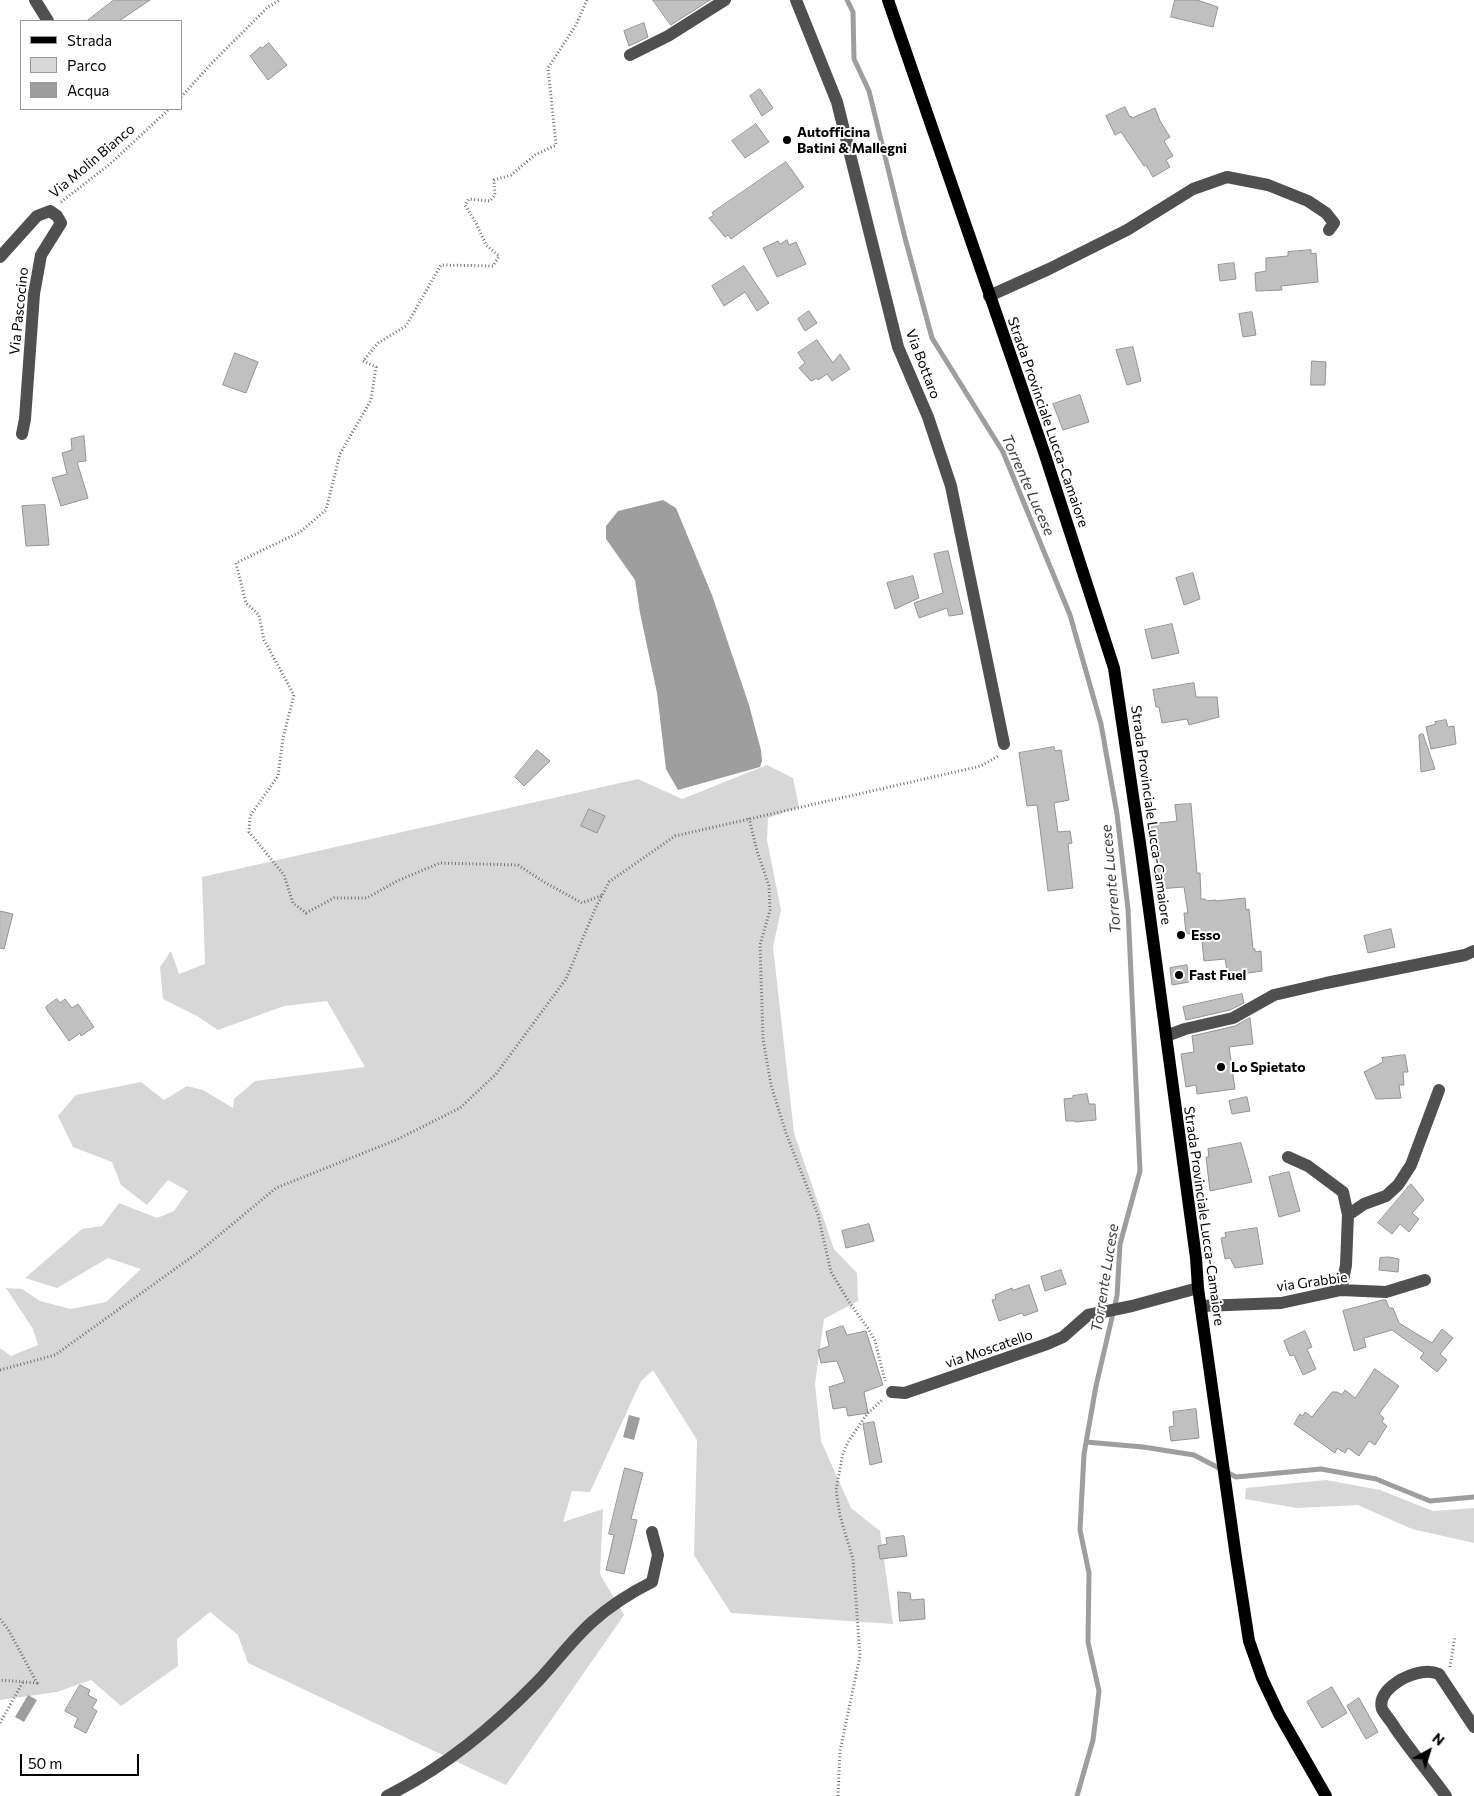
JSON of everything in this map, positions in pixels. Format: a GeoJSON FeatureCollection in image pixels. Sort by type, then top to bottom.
{"type":"FeatureCollection","features":[{"type":"Feature","properties":{"kind":"main road","name":"Strada Provinciale Lucca-Camaiore"},"geometry":{"type":"LineString","coordinates":[[888,0],[1044,452],[1114,668],[1166,1036],[1198,1288],[1249,1641],[1262,1678],[1279,1714],[1326,1796]]}},
{"type":"Feature","properties":{"kind":"street"},"geometry":{"type":"LineString","coordinates":[[35,0],[47,20]]}},
{"type":"Feature","properties":{"kind":"street"},"geometry":{"type":"LineString","coordinates":[[630,55],[668,36],[725,0]]}},
{"type":"Feature","properties":{"kind":"street","name":"Via Bottaro"},"geometry":{"type":"LineString","coordinates":[[796,0],[837,102],[898,347],[928,417],[951,486],[1004,744]]}},
{"type":"Feature","properties":{"kind":"street"},"geometry":{"type":"LineString","coordinates":[[989,296],[1127,230],[1193,189],[1226,177],[1268,185],[1308,201],[1326,213],[1334,224],[1329,230]]}},
{"type":"Feature","properties":{"kind":"street","name":"Via Pascocino"},"geometry":{"type":"LineString","coordinates":[[0,257],[36,216],[50,210],[58,216],[61,223],[41,255],[34,294],[25,419],[22,434]]}},
{"type":"Feature","properties":{"kind":"street"},"geometry":{"type":"LineString","coordinates":[[1166,1036],[1185,1029],[1233,1018],[1274,995],[1474,951]]}},
{"type":"Feature","properties":{"kind":"street"},"geometry":{"type":"LineString","coordinates":[[1348,1216],[1364,1204],[1386,1196],[1398,1185],[1411,1165],[1439,1090]]}},
{"type":"Feature","properties":{"kind":"street"},"geometry":{"type":"LineString","coordinates":[[1288,1157],[1308,1166],[1344,1192],[1348,1216],[1346,1265],[1341,1290]]}},
{"type":"Feature","properties":{"kind":"street","name":"via Grabbie"},"geometry":{"type":"LineString","coordinates":[[1202,1306],[1281,1302],[1341,1290],[1386,1292],[1425,1280]]}},
{"type":"Feature","properties":{"kind":"street","name":"via Moscatello"},"geometry":{"type":"LineString","coordinates":[[892,1392],[905,1393],[1047,1344],[1063,1337],[1088,1315],[1132,1306],[1198,1288]]}},
{"type":"Feature","properties":{"kind":"street"},"geometry":{"type":"LineString","coordinates":[[386,1796],[418,1780],[492,1726],[538,1681],[592,1623],[633,1592],[652,1582],[658,1555],[652,1532]]}},
{"type":"Feature","properties":{"kind":"street"},"geometry":{"type":"LineString","coordinates":[[1446,1796],[1407,1745],[1382,1708],[1383,1697],[1387,1689],[1402,1679],[1426,1671],[1439,1674],[1474,1727]]}},
{"type":"Feature","properties":{"kind":"path"},"geometry":{"type":"LineString","coordinates":[[182,96],[268,7],[280,0]]}},
{"type":"Feature","properties":{"kind":"path"},"geometry":{"type":"LineString","coordinates":[[587,0],[576,25],[548,68],[556,145],[535,155],[510,175],[494,180],[495,195],[490,201],[469,199],[466,204],[486,245],[499,256],[493,266],[441,265],[406,326],[378,342],[363,361],[376,367],[371,400],[340,454],[326,510],[300,532],[236,563],[246,602],[258,615],[264,640],[294,695],[278,776],[250,816],[249,832],[284,874],[293,903],[306,913],[334,898],[367,898],[397,881],[440,863],[518,865],[582,903],[602,895]]}},
{"type":"Feature","properties":{"kind":"path","name":"Via Molin Bianco"},"geometry":{"type":"LineString","coordinates":[[50,210],[110,164],[168,110]]}},
{"type":"Feature","properties":{"kind":"path"},"geometry":{"type":"LineString","coordinates":[[0,1370],[55,1355],[200,1252],[276,1188],[396,1140],[460,1108],[496,1074],[566,979],[609,882],[675,836],[981,766],[1000,755],[1004,744]]}},
{"type":"Feature","properties":{"kind":"path"},"geometry":{"type":"LineString","coordinates":[[749,818],[757,851],[769,886],[770,910],[760,946],[763,1039],[771,1085],[786,1133],[818,1215],[831,1272],[849,1302],[870,1330],[875,1341],[887,1386],[892,1392],[868,1414],[848,1442],[843,1453],[836,1490],[840,1516],[853,1559],[860,1656],[840,1751],[838,1796]]}},
{"type":"Feature","properties":{"kind":"path"},"geometry":{"type":"LineString","coordinates":[[0,1619],[8,1629],[37,1682],[0,1680]]}},
{"type":"Feature","properties":{"kind":"path"},"geometry":{"type":"LineString","coordinates":[[1439,1674],[1451,1667],[1455,1636]]}},
{"type":"Feature","properties":{"kind":"path"},"geometry":{"type":"LineString","coordinates":[[0,1723],[23,1682]]}},
{"type":"Feature","properties":{"kind":"green space"},"geometry":{"type":"Polygon","coordinates":[[[767,765],[793,778],[799,807],[768,818],[767,840],[781,910],[773,947],[794,1133],[834,1249],[857,1273],[858,1301],[824,1319],[815,1384],[821,1441],[851,1508],[880,1531],[893,1624],[731,1613],[694,1555],[697,1440],[653,1370],[641,1381],[590,1492],[572,1491],[563,1522],[603,1509],[600,1574],[624,1615],[506,1785],[248,1663],[238,1635],[210,1612],[177,1639],[178,1666],[121,1706],[91,1680],[57,1692],[0,1700],[0,1348],[11,1356],[38,1345],[33,1329],[6,1288],[22,1289],[40,1301],[71,1309],[106,1302],[141,1269],[108,1258],[57,1288],[25,1278],[82,1229],[102,1226],[119,1203],[157,1218],[174,1211],[188,1191],[168,1180],[147,1205],[121,1185],[112,1162],[73,1147],[58,1116],[76,1095],[141,1082],[164,1100],[187,1086],[203,1090],[233,1108],[234,1099],[255,1081],[365,1067],[327,1001],[284,1006],[218,1030],[197,1016],[163,999],[160,967],[171,951],[179,974],[205,964],[202,877],[638,779],[682,799],[767,765]]]}},
{"type":"Feature","properties":{"kind":"green space"},"geometry":{"type":"Polygon","coordinates":[[[1326,1480],[1380,1490],[1433,1511],[1474,1508],[1474,1543],[1412,1529],[1358,1505],[1297,1508],[1245,1499],[1246,1488],[1326,1480]]]}},
{"type":"Feature","properties":{"kind":"water"},"geometry":{"type":"Polygon","coordinates":[[[663,500],[676,508],[712,595],[749,705],[761,750],[762,761],[760,767],[678,790],[666,769],[657,693],[635,580],[606,539],[606,526],[618,511],[663,500]]]}},
{"type":"Feature","properties":{"kind":"water"},"geometry":{"type":"Polygon","coordinates":[[[629,1415],[640,1418],[634,1440],[623,1437],[629,1415]]]}},
{"type":"Feature","properties":{"kind":"water"},"geometry":{"type":"Polygon","coordinates":[[[28,1695],[37,1700],[24,1722],[15,1717],[28,1695]]]}},
{"type":"Feature","properties":{"kind":"building"},"geometry":{"type":"Polygon","coordinates":[[[114,0],[150,0],[120,20],[88,20],[114,0]]]}},
{"type":"Feature","properties":{"kind":"building"},"geometry":{"type":"Polygon","coordinates":[[[653,0],[710,0],[671,25],[653,0]]]}},
{"type":"Feature","properties":{"kind":"building"},"geometry":{"type":"Polygon","coordinates":[[[1175,0],[1197,0],[1218,7],[1213,27],[1171,17],[1175,0]]]}},
{"type":"Feature","properties":{"kind":"building"},"geometry":{"type":"Polygon","coordinates":[[[644,23],[648,37],[629,46],[624,31],[644,23]]]}},
{"type":"Feature","properties":{"kind":"building"},"geometry":{"type":"Polygon","coordinates":[[[269,43],[287,65],[268,80],[250,56],[260,47],[262,48],[269,43]]]}},
{"type":"Feature","properties":{"kind":"building"},"geometry":{"type":"Polygon","coordinates":[[[760,89],[773,108],[762,116],[750,96],[760,89]]]}},
{"type":"Feature","properties":{"kind":"building"},"geometry":{"type":"Polygon","coordinates":[[[1125,107],[1132,118],[1155,108],[1160,121],[1170,137],[1164,141],[1173,156],[1166,160],[1170,167],[1153,177],[1121,132],[1115,135],[1106,116],[1125,107]]]}},
{"type":"Feature","properties":{"kind":"building"},"geometry":{"type":"Polygon","coordinates":[[[756,124],[769,142],[745,158],[732,141],[756,124]]]}},
{"type":"Feature","properties":{"kind":"building"},"geometry":{"type":"Polygon","coordinates":[[[786,162],[804,187],[731,239],[728,235],[725,237],[709,218],[714,215],[712,213],[786,162]]]}},
{"type":"Feature","properties":{"kind":"building"},"geometry":{"type":"Polygon","coordinates":[[[787,240],[789,245],[796,242],[806,264],[777,277],[763,248],[778,241],[780,244],[787,240]]]}},
{"type":"Feature","properties":{"kind":"building"},"geometry":{"type":"Polygon","coordinates":[[[1311,250],[1311,254],[1316,253],[1318,282],[1281,286],[1282,290],[1256,291],[1255,273],[1266,271],[1266,258],[1288,256],[1288,252],[1311,250]]]}},
{"type":"Feature","properties":{"kind":"building"},"geometry":{"type":"Polygon","coordinates":[[[1234,263],[1236,279],[1220,281],[1218,265],[1234,263]]]}},
{"type":"Feature","properties":{"kind":"building"},"geometry":{"type":"Polygon","coordinates":[[[744,266],[769,303],[757,311],[745,292],[724,306],[712,286],[744,266]]]}},
{"type":"Feature","properties":{"kind":"building"},"geometry":{"type":"Polygon","coordinates":[[[809,311],[817,323],[805,331],[798,319],[809,311]]]}},
{"type":"Feature","properties":{"kind":"building"},"geometry":{"type":"Polygon","coordinates":[[[1252,312],[1256,335],[1243,337],[1239,314],[1252,312]]]}},
{"type":"Feature","properties":{"kind":"building"},"geometry":{"type":"Polygon","coordinates":[[[817,340],[833,363],[840,354],[850,369],[832,381],[827,374],[818,380],[817,378],[811,381],[799,368],[805,363],[798,353],[817,340]]]}},
{"type":"Feature","properties":{"kind":"building"},"geometry":{"type":"Polygon","coordinates":[[[1133,347],[1141,381],[1127,385],[1116,350],[1133,347]]]}},
{"type":"Feature","properties":{"kind":"building"},"geometry":{"type":"Polygon","coordinates":[[[235,353],[258,362],[246,393],[223,385],[235,353]]]}},
{"type":"Feature","properties":{"kind":"building"},"geometry":{"type":"Polygon","coordinates":[[[1312,361],[1326,362],[1325,385],[1311,385],[1312,361]]]}},
{"type":"Feature","properties":{"kind":"building"},"geometry":{"type":"Polygon","coordinates":[[[1080,395],[1089,422],[1063,430],[1053,404],[1080,395]]]}},
{"type":"Feature","properties":{"kind":"building"},"geometry":{"type":"Polygon","coordinates":[[[84,436],[86,461],[77,462],[88,498],[61,506],[52,478],[67,474],[62,453],[72,450],[71,439],[84,436]]]}},
{"type":"Feature","properties":{"kind":"building"},"geometry":{"type":"Polygon","coordinates":[[[45,505],[49,545],[26,546],[22,506],[45,505]]]}},
{"type":"Feature","properties":{"kind":"building"},"geometry":{"type":"Polygon","coordinates":[[[948,551],[963,614],[949,616],[947,608],[919,618],[914,603],[943,593],[934,554],[948,551]]]}},
{"type":"Feature","properties":{"kind":"building"},"geometry":{"type":"Polygon","coordinates":[[[1193,573],[1200,599],[1184,605],[1176,578],[1193,573]]]}},
{"type":"Feature","properties":{"kind":"building"},"geometry":{"type":"Polygon","coordinates":[[[913,576],[919,598],[895,609],[887,583],[913,576]]]}},
{"type":"Feature","properties":{"kind":"building"},"geometry":{"type":"Polygon","coordinates":[[[1172,624],[1179,653],[1152,659],[1145,630],[1172,624]]]}},
{"type":"Feature","properties":{"kind":"building"},"geometry":{"type":"Polygon","coordinates":[[[1194,683],[1196,697],[1217,697],[1219,717],[1189,725],[1187,719],[1162,723],[1159,707],[1156,707],[1153,690],[1194,683]]]}},
{"type":"Feature","properties":{"kind":"building"},"geometry":{"type":"Polygon","coordinates":[[[1446,720],[1448,727],[1454,726],[1456,744],[1431,749],[1426,727],[1436,724],[1435,722],[1446,720]]]}},
{"type":"Feature","properties":{"kind":"building"},"geometry":{"type":"Polygon","coordinates":[[[1423,734],[1435,769],[1421,772],[1419,735],[1423,734]]]}},
{"type":"Feature","properties":{"kind":"building"},"geometry":{"type":"Polygon","coordinates":[[[1054,747],[1055,751],[1061,750],[1069,800],[1054,803],[1058,832],[1070,831],[1072,843],[1068,844],[1073,888],[1048,891],[1037,805],[1027,806],[1019,753],[1054,747]]]}},
{"type":"Feature","properties":{"kind":"building"},"geometry":{"type":"Polygon","coordinates":[[[537,750],[550,761],[524,786],[515,777],[537,750]]]}},
{"type":"Feature","properties":{"kind":"building"},"geometry":{"type":"Polygon","coordinates":[[[1191,804],[1197,873],[1200,873],[1201,899],[1216,901],[1245,898],[1246,910],[1249,909],[1253,949],[1255,949],[1255,952],[1261,951],[1262,971],[1228,976],[1225,959],[1204,961],[1201,932],[1186,934],[1184,913],[1188,913],[1184,887],[1158,889],[1151,824],[1177,821],[1175,805],[1191,804]]]}},
{"type":"Feature","properties":{"kind":"building"},"geometry":{"type":"Polygon","coordinates":[[[589,809],[605,816],[597,833],[581,826],[589,809]]]}},
{"type":"Feature","properties":{"kind":"building"},"geometry":{"type":"Polygon","coordinates":[[[0,911],[13,914],[4,949],[0,948],[0,911]]]}},
{"type":"Feature","properties":{"kind":"building"},"geometry":{"type":"Polygon","coordinates":[[[1391,929],[1395,947],[1368,953],[1364,936],[1391,929]]]}},
{"type":"Feature","properties":{"kind":"building"},"geometry":{"type":"Polygon","coordinates":[[[1187,965],[1189,982],[1172,985],[1170,968],[1187,965]]]}},
{"type":"Feature","properties":{"kind":"building"},"geometry":{"type":"Polygon","coordinates":[[[1242,994],[1244,1003],[1230,1010],[1186,1020],[1183,1007],[1242,994]]]}},
{"type":"Feature","properties":{"kind":"building"},"geometry":{"type":"Polygon","coordinates":[[[57,999],[60,1003],[65,999],[72,1008],[78,1004],[94,1027],[81,1036],[80,1033],[69,1041],[46,1007],[57,999]]]}},
{"type":"Feature","properties":{"kind":"building"},"geometry":{"type":"Polygon","coordinates":[[[1250,1018],[1253,1044],[1229,1047],[1235,1089],[1197,1094],[1196,1085],[1186,1087],[1181,1054],[1194,1052],[1192,1036],[1235,1026],[1250,1018]]]}},
{"type":"Feature","properties":{"kind":"building"},"geometry":{"type":"Polygon","coordinates":[[[1405,1055],[1408,1072],[1403,1072],[1404,1085],[1399,1085],[1401,1098],[1376,1099],[1364,1072],[1383,1062],[1382,1058],[1405,1055]]]}},
{"type":"Feature","properties":{"kind":"building"},"geometry":{"type":"Polygon","coordinates":[[[1087,1094],[1089,1104],[1095,1104],[1096,1120],[1066,1121],[1064,1099],[1087,1094]]]}},
{"type":"Feature","properties":{"kind":"building"},"geometry":{"type":"Polygon","coordinates":[[[1247,1097],[1250,1111],[1232,1114],[1229,1101],[1247,1097]]]}},
{"type":"Feature","properties":{"kind":"building"},"geometry":{"type":"Polygon","coordinates":[[[1241,1143],[1252,1182],[1210,1191],[1206,1157],[1209,1157],[1208,1149],[1241,1143]]]}},
{"type":"Feature","properties":{"kind":"building"},"geometry":{"type":"Polygon","coordinates":[[[1289,1172],[1300,1211],[1279,1217],[1269,1177],[1289,1172]]]}},
{"type":"Feature","properties":{"kind":"building"},"geometry":{"type":"Polygon","coordinates":[[[1411,1184],[1424,1200],[1412,1213],[1419,1219],[1409,1232],[1400,1224],[1392,1234],[1378,1223],[1411,1184]]]}},
{"type":"Feature","properties":{"kind":"building"},"geometry":{"type":"Polygon","coordinates":[[[869,1224],[874,1241],[846,1248],[842,1231],[869,1224]]]}},
{"type":"Feature","properties":{"kind":"building"},"geometry":{"type":"Polygon","coordinates":[[[1257,1228],[1263,1264],[1235,1268],[1230,1258],[1225,1259],[1221,1238],[1226,1237],[1225,1233],[1257,1228]]]}},
{"type":"Feature","properties":{"kind":"building"},"geometry":{"type":"Polygon","coordinates":[[[1380,1258],[1399,1259],[1398,1272],[1379,1270],[1380,1258]]]}},
{"type":"Feature","properties":{"kind":"building"},"geometry":{"type":"Polygon","coordinates":[[[1061,1270],[1066,1284],[1045,1291],[1041,1277],[1061,1270]]]}},
{"type":"Feature","properties":{"kind":"building"},"geometry":{"type":"Polygon","coordinates":[[[1029,1285],[1038,1311],[1024,1316],[1022,1313],[999,1321],[992,1300],[996,1299],[995,1295],[1012,1288],[1013,1290],[1029,1285]]]}},
{"type":"Feature","properties":{"kind":"building"},"geometry":{"type":"Polygon","coordinates":[[[1386,1300],[1389,1308],[1393,1308],[1399,1323],[1432,1343],[1442,1329],[1453,1338],[1440,1354],[1447,1360],[1437,1372],[1420,1358],[1424,1353],[1392,1330],[1364,1338],[1366,1347],[1354,1351],[1343,1311],[1386,1300]]]}},
{"type":"Feature","properties":{"kind":"building"},"geometry":{"type":"Polygon","coordinates":[[[843,1326],[847,1335],[866,1331],[883,1385],[864,1392],[868,1413],[848,1416],[846,1407],[833,1409],[829,1387],[845,1382],[837,1361],[821,1363],[818,1350],[829,1346],[826,1332],[843,1326]]]}},
{"type":"Feature","properties":{"kind":"building"},"geometry":{"type":"Polygon","coordinates":[[[1305,1331],[1312,1347],[1307,1349],[1316,1369],[1303,1375],[1294,1355],[1290,1356],[1284,1341],[1305,1331]]]}},
{"type":"Feature","properties":{"kind":"building"},"geometry":{"type":"Polygon","coordinates":[[[1375,1369],[1399,1386],[1379,1414],[1384,1418],[1382,1422],[1387,1426],[1375,1445],[1369,1441],[1359,1456],[1348,1448],[1345,1453],[1337,1448],[1335,1453],[1294,1424],[1300,1414],[1303,1416],[1305,1412],[1312,1417],[1332,1392],[1342,1395],[1345,1390],[1355,1398],[1375,1369]]]}},
{"type":"Feature","properties":{"kind":"building"},"geometry":{"type":"Polygon","coordinates":[[[1196,1409],[1199,1438],[1171,1441],[1169,1427],[1174,1426],[1173,1412],[1196,1409]]]}},
{"type":"Feature","properties":{"kind":"building"},"geometry":{"type":"Polygon","coordinates":[[[874,1422],[882,1462],[870,1465],[863,1424],[874,1422]]]}},
{"type":"Feature","properties":{"kind":"building"},"geometry":{"type":"Polygon","coordinates":[[[625,1468],[643,1473],[631,1519],[637,1520],[624,1574],[606,1570],[614,1535],[609,1534],[625,1468]]]}},
{"type":"Feature","properties":{"kind":"building"},"geometry":{"type":"Polygon","coordinates":[[[904,1536],[907,1556],[880,1559],[878,1546],[887,1544],[886,1538],[904,1536]]]}},
{"type":"Feature","properties":{"kind":"building"},"geometry":{"type":"Polygon","coordinates":[[[898,1592],[910,1593],[911,1600],[924,1599],[925,1619],[900,1621],[898,1592]]]}},
{"type":"Feature","properties":{"kind":"building"},"geometry":{"type":"Polygon","coordinates":[[[80,1685],[90,1690],[88,1695],[97,1700],[92,1708],[97,1711],[86,1733],[74,1727],[78,1718],[65,1711],[80,1685]]]}},
{"type":"Feature","properties":{"kind":"building"},"geometry":{"type":"Polygon","coordinates":[[[1332,1687],[1347,1713],[1322,1728],[1307,1702],[1332,1687]]]}},
{"type":"Feature","properties":{"kind":"building"},"geometry":{"type":"Polygon","coordinates":[[[1359,1698],[1378,1732],[1366,1739],[1347,1706],[1359,1698]]]}},
{"type":"Feature","properties":{"kind":"waterway","name":"Torrente Lucese"},"geometry":{"type":"LineString","coordinates":[[847,0],[853,12],[854,59],[869,91],[932,338],[1003,452],[1070,615],[1101,724],[1117,814],[1128,909],[1140,1171],[1120,1244],[1117,1296],[1096,1386],[1084,1454],[1080,1530],[1089,1573],[1088,1642],[1099,1691],[1093,1740],[1077,1796]]}},
{"type":"Feature","properties":{"kind":"waterway"},"geometry":{"type":"LineString","coordinates":[[1086,1442],[1143,1447],[1194,1455],[1236,1477],[1321,1469],[1376,1479],[1430,1501],[1474,1497]]}},
{"type":"Feature","properties":{"kind":"place","name":"Autofficina Batini & Mallegni"},"geometry":{"type":"Point","coordinates":[787,140]}},
{"type":"Feature","properties":{"kind":"place","name":"Esso"},"geometry":{"type":"Point","coordinates":[1181,935]}},
{"type":"Feature","properties":{"kind":"place","name":"Fast Fuel"},"geometry":{"type":"Point","coordinates":[1179,975]}},
{"type":"Feature","properties":{"kind":"place","name":"Lo Spietato"},"geometry":{"type":"Point","coordinates":[1221,1067]}}]}
